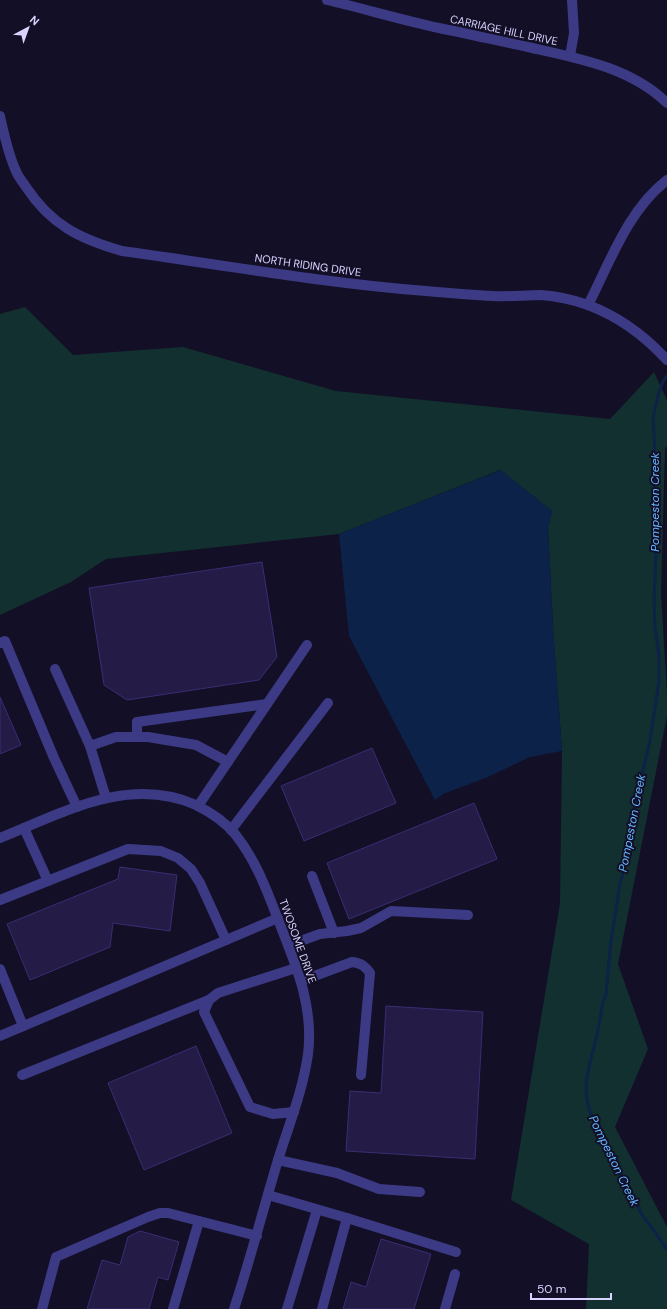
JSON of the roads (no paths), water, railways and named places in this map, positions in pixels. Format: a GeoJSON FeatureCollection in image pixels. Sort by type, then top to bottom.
{"type":"FeatureCollection","features":[{"type":"Feature","properties":{"kind":"street","name":"CARRIAGE HILL DRIVE"},"geometry":{"type":"LineString","coordinates":[[327,0],[427,25],[570,56],[610,68],[634,78],[655,92],[667,103]]}},
{"type":"Feature","properties":{"kind":"street"},"geometry":{"type":"LineString","coordinates":[[570,56],[574,33],[572,0]]}},
{"type":"Feature","properties":{"kind":"street","name":"NORTH RIDING DRIVE"},"geometry":{"type":"LineString","coordinates":[[0,116],[7,146],[16,172],[36,203],[60,224],[78,235],[100,245],[122,251],[346,283],[493,296],[542,296],[567,299],[610,315],[628,325],[652,344],[667,360]]}},
{"type":"Feature","properties":{"kind":"street"},"geometry":{"type":"LineString","coordinates":[[588,306],[623,234],[645,202],[667,180]]}},
{"type":"Feature","properties":{"kind":"street"},"geometry":{"type":"LineString","coordinates":[[0,643],[5,640],[54,758],[77,807]]}},
{"type":"Feature","properties":{"kind":"street"},"geometry":{"type":"LineString","coordinates":[[198,806],[307,644]]}},
{"type":"Feature","properties":{"kind":"street"},"geometry":{"type":"LineString","coordinates":[[55,669],[90,746],[106,798]]}},
{"type":"Feature","properties":{"kind":"street"},"geometry":{"type":"LineString","coordinates":[[231,830],[328,703]]}},
{"type":"Feature","properties":{"kind":"street"},"geometry":{"type":"LineString","coordinates":[[137,737],[137,722],[267,704]]}},
{"type":"Feature","properties":{"kind":"street"},"geometry":{"type":"LineString","coordinates":[[90,746],[116,736],[148,737],[196,745],[228,762]]}},
{"type":"Feature","properties":{"kind":"street","name":"TWOSOME DRIVE"},"geometry":{"type":"LineString","coordinates":[[0,838],[77,807],[106,798],[127,795],[161,795],[187,801],[220,820],[231,830],[246,849],[256,867],[278,918],[301,981],[308,1010],[308,1054],[294,1112],[278,1160],[234,1309]]}},
{"type":"Feature","properties":{"kind":"street"},"geometry":{"type":"LineString","coordinates":[[24,828],[48,881]]}},
{"type":"Feature","properties":{"kind":"street"},"geometry":{"type":"LineString","coordinates":[[0,900],[128,849],[161,851],[178,858],[191,869],[200,883],[226,940]]}},
{"type":"Feature","properties":{"kind":"street"},"geometry":{"type":"LineString","coordinates":[[312,876],[334,933]]}},
{"type":"Feature","properties":{"kind":"street"},"geometry":{"type":"LineString","coordinates":[[289,947],[320,934],[361,928],[392,911],[468,915]]}},
{"type":"Feature","properties":{"kind":"street"},"geometry":{"type":"LineString","coordinates":[[0,1036],[278,918]]}},
{"type":"Feature","properties":{"kind":"street"},"geometry":{"type":"LineString","coordinates":[[301,981],[352,962],[365,966],[370,973],[361,1075]]}},
{"type":"Feature","properties":{"kind":"street"},"geometry":{"type":"LineString","coordinates":[[22,1075],[209,1000],[218,993],[296,968]]}},
{"type":"Feature","properties":{"kind":"street"},"geometry":{"type":"LineString","coordinates":[[0,969],[23,1026]]}},
{"type":"Feature","properties":{"kind":"street"},"geometry":{"type":"LineString","coordinates":[[209,1000],[204,1012],[250,1107],[273,1114],[294,1112]]}},
{"type":"Feature","properties":{"kind":"street"},"geometry":{"type":"LineString","coordinates":[[278,1160],[338,1172],[379,1189],[420,1192]]}},
{"type":"Feature","properties":{"kind":"street"},"geometry":{"type":"LineString","coordinates":[[268,1195],[456,1252]]}},
{"type":"Feature","properties":{"kind":"street"},"geometry":{"type":"LineString","coordinates":[[287,1309],[317,1210]]}},
{"type":"Feature","properties":{"kind":"street"},"geometry":{"type":"LineString","coordinates":[[42,1309],[56,1257],[58,1255],[148,1217],[160,1213],[168,1213],[256,1236]]}},
{"type":"Feature","properties":{"kind":"street"},"geometry":{"type":"LineString","coordinates":[[322,1309],[347,1218]]}},
{"type":"Feature","properties":{"kind":"street"},"geometry":{"type":"LineString","coordinates":[[173,1309],[199,1221]]}},
{"type":"Feature","properties":{"kind":"street"},"geometry":{"type":"LineString","coordinates":[[445,1309],[456,1274]]}},
{"type":"Feature","properties":{"kind":"water"},"geometry":{"type":"Polygon","coordinates":[[[501,470],[552,511],[548,528],[553,628],[562,751],[530,757],[488,777],[443,794],[435,800],[349,636],[339,534],[501,470]]]}},
{"type":"Feature","properties":{"kind":"waterway","name":"Pompeston Creek"},"geometry":{"type":"LineString","coordinates":[[667,376],[663,381],[653,418],[656,470],[654,485],[656,553],[654,600],[655,627],[659,656],[659,681],[650,741],[633,812],[627,847],[627,858],[620,884],[611,941],[606,994],[586,1083],[587,1102],[590,1112],[642,1215],[667,1250]]}}]}
